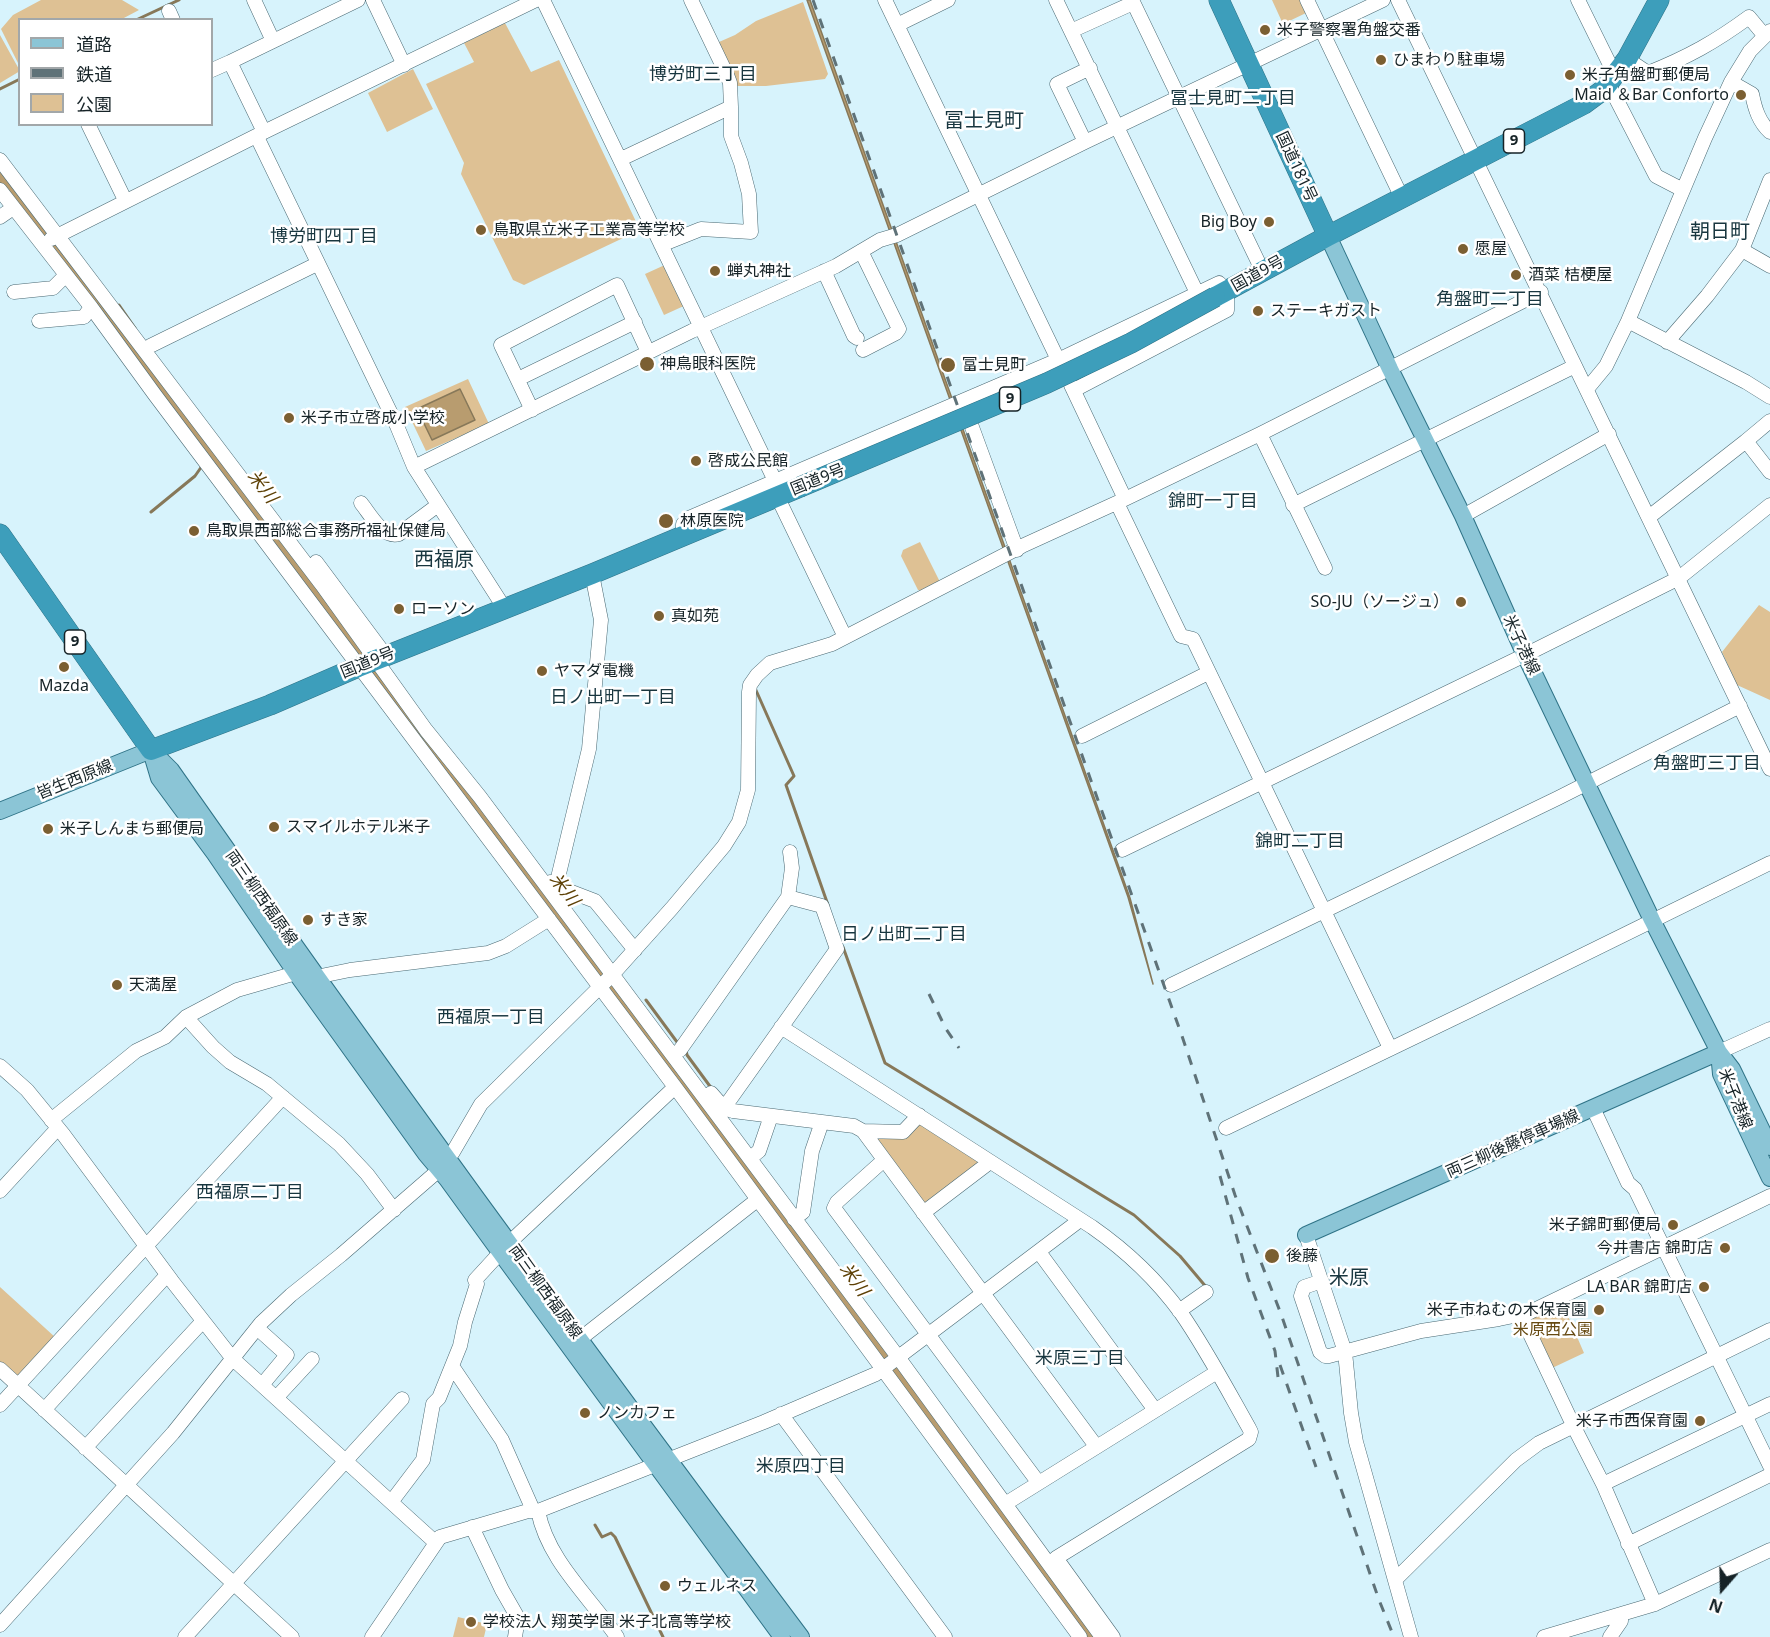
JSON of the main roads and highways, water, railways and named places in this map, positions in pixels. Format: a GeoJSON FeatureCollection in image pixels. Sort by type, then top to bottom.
{"type":"FeatureCollection","features":[{"type":"Feature","properties":{"kind":"highway","name":"国道181号"},"geometry":{"type":"LineString","coordinates":[[1219,0],[1328,236]]}},
{"type":"Feature","properties":{"kind":"highway","name":"国道9号"},"geometry":{"type":"LineString","coordinates":[[151,750],[270,705],[683,536],[776,488],[800,488],[1047,383],[1131,343],[1213,294],[1263,272],[1328,236],[1573,112],[1603,90],[1617,72],[1659,0]]}},
{"type":"Feature","properties":{"kind":"highway","name":"9"},"geometry":{"type":"LineString","coordinates":[[0,534],[151,750]]}},
{"type":"Feature","properties":{"kind":"main road","name":"米子港線"},"geometry":{"type":"LineString","coordinates":[[1328,236],[1390,369],[1463,516],[1526,655],[1652,920],[1719,1052],[1732,1069],[1770,1147]]}},
{"type":"Feature","properties":{"kind":"main road","name":"皆生西原線"},"geometry":{"type":"LineString","coordinates":[[0,811],[151,750]]}},
{"type":"Feature","properties":{"kind":"main road","name":"両三柳西福原線"},"geometry":{"type":"LineString","coordinates":[[151,750],[159,778],[215,854],[296,973],[426,1154],[444,1164]]}},
{"type":"Feature","properties":{"kind":"main road","name":"両三柳西福原線"},"geometry":{"type":"LineString","coordinates":[[151,750],[171,770],[444,1164],[663,1462],[801,1637]]}},
{"type":"Feature","properties":{"kind":"main road","name":"米子港線"},"geometry":{"type":"LineString","coordinates":[[1719,1052],[1721,1074],[1770,1178]]}},
{"type":"Feature","properties":{"kind":"main road","name":"両三柳後藤停車場線"},"geometry":{"type":"LineString","coordinates":[[1306,1235],[1719,1052]]}},
{"type":"Feature","properties":{"kind":"main road","name":"両三柳西福原線"},"geometry":{"type":"LineString","coordinates":[[505,1247],[580,1339],[782,1637]]}},
{"type":"Feature","properties":{"kind":"waterway"},"geometry":{"type":"LineString","coordinates":[[140,18],[179,0]]}},
{"type":"Feature","properties":{"kind":"waterway"},"geometry":{"type":"LineString","coordinates":[[0,89],[18,80]]}},
{"type":"Feature","properties":{"kind":"waterway","name":"米川"},"geometry":{"type":"LineString","coordinates":[[6,178],[62,257],[698,1101],[968,1464],[1093,1637]]}},
{"type":"Feature","properties":{"kind":"waterway"},"geometry":{"type":"LineString","coordinates":[[119,305],[135,328]]}},
{"type":"Feature","properties":{"kind":"waterway"},"geometry":{"type":"LineString","coordinates":[[151,512],[195,476],[202,466]]}},
{"type":"Feature","properties":{"kind":"waterway"},"geometry":{"type":"LineString","coordinates":[[755,688],[794,776],[786,785],[828,905]]}},
{"type":"Feature","properties":{"kind":"waterway"},"geometry":{"type":"LineString","coordinates":[[843,947],[885,1063],[1134,1215],[1180,1256],[1207,1288]]}},
{"type":"Feature","properties":{"kind":"waterway"},"geometry":{"type":"LineString","coordinates":[[646,1000],[677,1042],[680,1042]]}},
{"type":"Feature","properties":{"kind":"waterway"},"geometry":{"type":"LineString","coordinates":[[686,1050],[687,1055],[712,1089]]}},
{"type":"Feature","properties":{"kind":"waterway"},"geometry":{"type":"LineString","coordinates":[[595,1525],[602,1537],[611,1533],[615,1537],[663,1637]]}},
{"type":"Feature","properties":{"kind":"railway"},"geometry":{"type":"LineString","coordinates":[[813,0],[1182,1036],[1235,1195],[1281,1314],[1379,1600],[1394,1637]]}},
{"type":"Feature","properties":{"kind":"railway"},"geometry":{"type":"LineString","coordinates":[[929,994],[946,1029],[959,1048]]}},
{"type":"Feature","properties":{"kind":"railway"},"geometry":{"type":"LineString","coordinates":[[1220,1176],[1248,1278],[1275,1351],[1278,1377]]}},
{"type":"Feature","properties":{"kind":"railway"},"geometry":{"type":"LineString","coordinates":[[1280,1365],[1316,1467]]}},
{"type":"Feature","properties":{"kind":"place","name":"米子警察署角盤交番"},"geometry":{"type":"Point","coordinates":[1265,30]}},
{"type":"Feature","properties":{"kind":"place","name":"ひまわり駐車場"},"geometry":{"type":"Point","coordinates":[1381,60]}},
{"type":"Feature","properties":{"kind":"place","name":"米子角盤町郵便局"},"geometry":{"type":"Point","coordinates":[1570,75]}},
{"type":"Feature","properties":{"kind":"place","name":"Maid ＆Bar Conforto"},"geometry":{"type":"Point","coordinates":[1741,95]}},
{"type":"Feature","properties":{"kind":"place","name":"Big Boy"},"geometry":{"type":"Point","coordinates":[1269,222]}},
{"type":"Feature","properties":{"kind":"place","name":"鳥取県立米子工業高等学校"},"geometry":{"type":"Point","coordinates":[481,230]}},
{"type":"Feature","properties":{"kind":"place","name":"愿屋"},"geometry":{"type":"Point","coordinates":[1463,249]}},
{"type":"Feature","properties":{"kind":"place","name":"蝉丸神社"},"geometry":{"type":"Point","coordinates":[715,271]}},
{"type":"Feature","properties":{"kind":"place","name":"酒菜 桔梗屋"},"geometry":{"type":"Point","coordinates":[1516,275]}},
{"type":"Feature","properties":{"kind":"place","name":"ステーキガスト"},"geometry":{"type":"Point","coordinates":[1258,311]}},
{"type":"Feature","properties":{"kind":"place","name":"神鳥眼科医院"},"geometry":{"type":"Point","coordinates":[647,364]}},
{"type":"Feature","properties":{"kind":"place","name":"富士見町"},"geometry":{"type":"Point","coordinates":[948,365]}},
{"type":"Feature","properties":{"kind":"place","name":"米子市立啓成小学校"},"geometry":{"type":"Point","coordinates":[289,418]}},
{"type":"Feature","properties":{"kind":"place","name":"啓成公民館"},"geometry":{"type":"Point","coordinates":[696,461]}},
{"type":"Feature","properties":{"kind":"place","name":"林原医院"},"geometry":{"type":"Point","coordinates":[666,521]}},
{"type":"Feature","properties":{"kind":"place","name":"鳥取県西部総合事務所福祉保健局"},"geometry":{"type":"Point","coordinates":[194,531]}},
{"type":"Feature","properties":{"kind":"place","name":"SO-JU（ソージュ）"},"geometry":{"type":"Point","coordinates":[1461,602]}},
{"type":"Feature","properties":{"kind":"place","name":"ローソン"},"geometry":{"type":"Point","coordinates":[399,609]}},
{"type":"Feature","properties":{"kind":"place","name":"真如苑"},"geometry":{"type":"Point","coordinates":[659,616]}},
{"type":"Feature","properties":{"kind":"place","name":"Mazda"},"geometry":{"type":"Point","coordinates":[64,667]}},
{"type":"Feature","properties":{"kind":"place","name":"ヤマダ電機"},"geometry":{"type":"Point","coordinates":[542,671]}},
{"type":"Feature","properties":{"kind":"place","name":"スマイルホテル米子"},"geometry":{"type":"Point","coordinates":[274,827]}},
{"type":"Feature","properties":{"kind":"place","name":"米子しんまち郵便局"},"geometry":{"type":"Point","coordinates":[48,829]}},
{"type":"Feature","properties":{"kind":"place","name":"すき家"},"geometry":{"type":"Point","coordinates":[308,920]}},
{"type":"Feature","properties":{"kind":"place","name":"天満屋"},"geometry":{"type":"Point","coordinates":[117,985]}},
{"type":"Feature","properties":{"kind":"place","name":"米子錦町郵便局"},"geometry":{"type":"Point","coordinates":[1673,1225]}},
{"type":"Feature","properties":{"kind":"place","name":"今井書店 錦町店"},"geometry":{"type":"Point","coordinates":[1725,1248]}},
{"type":"Feature","properties":{"kind":"place","name":"後藤"},"geometry":{"type":"Point","coordinates":[1272,1256]}},
{"type":"Feature","properties":{"kind":"place","name":"LA BAR 錦町店"},"geometry":{"type":"Point","coordinates":[1704,1287]}},
{"type":"Feature","properties":{"kind":"place","name":"米子市ねむの木保育園"},"geometry":{"type":"Point","coordinates":[1599,1310]}},
{"type":"Feature","properties":{"kind":"place","name":"ノンカフェ"},"geometry":{"type":"Point","coordinates":[585,1413]}},
{"type":"Feature","properties":{"kind":"place","name":"米子市西保育園"},"geometry":{"type":"Point","coordinates":[1700,1421]}},
{"type":"Feature","properties":{"kind":"place","name":"ウェルネス"},"geometry":{"type":"Point","coordinates":[665,1586]}},
{"type":"Feature","properties":{"kind":"place","name":"学校法人 翔英学園 米子北高等学校"},"geometry":{"type":"Point","coordinates":[471,1622]}},
{"type":"Feature","properties":{"kind":"district","name":"博労町三丁目"},"geometry":{"type":"Point","coordinates":[703,75]}},
{"type":"Feature","properties":{"kind":"district","name":"冨士見町二丁目"},"geometry":{"type":"Point","coordinates":[1233,99]}},
{"type":"Feature","properties":{"kind":"district","name":"冨士見町"},"geometry":{"type":"Point","coordinates":[984,121]}},
{"type":"Feature","properties":{"kind":"district","name":"朝日町"},"geometry":{"type":"Point","coordinates":[1720,232]}},
{"type":"Feature","properties":{"kind":"district","name":"博労町四丁目"},"geometry":{"type":"Point","coordinates":[324,237]}},
{"type":"Feature","properties":{"kind":"district","name":"角盤町二丁目"},"geometry":{"type":"Point","coordinates":[1490,300]}},
{"type":"Feature","properties":{"kind":"district","name":"錦町一丁目"},"geometry":{"type":"Point","coordinates":[1213,502]}},
{"type":"Feature","properties":{"kind":"district","name":"西福原"},"geometry":{"type":"Point","coordinates":[444,560]}},
{"type":"Feature","properties":{"kind":"district","name":"日ノ出町一丁目"},"geometry":{"type":"Point","coordinates":[613,698]}},
{"type":"Feature","properties":{"kind":"district","name":"角盤町三丁目"},"geometry":{"type":"Point","coordinates":[1707,764]}},
{"type":"Feature","properties":{"kind":"district","name":"錦町二丁目"},"geometry":{"type":"Point","coordinates":[1300,842]}},
{"type":"Feature","properties":{"kind":"district","name":"日ノ出町二丁目"},"geometry":{"type":"Point","coordinates":[904,935]}},
{"type":"Feature","properties":{"kind":"district","name":"西福原一丁目"},"geometry":{"type":"Point","coordinates":[491,1018]}},
{"type":"Feature","properties":{"kind":"district","name":"西福原二丁目"},"geometry":{"type":"Point","coordinates":[250,1193]}},
{"type":"Feature","properties":{"kind":"district","name":"米原"},"geometry":{"type":"Point","coordinates":[1349,1278]}},
{"type":"Feature","properties":{"kind":"district","name":"米原三丁目"},"geometry":{"type":"Point","coordinates":[1080,1359]}},
{"type":"Feature","properties":{"kind":"district","name":"米原四丁目"},"geometry":{"type":"Point","coordinates":[801,1467]}},
{"type":"Feature","properties":{"kind":"park label","name":"米原西公園"},"geometry":{"type":"Point","coordinates":[1553,1330]}}]}
